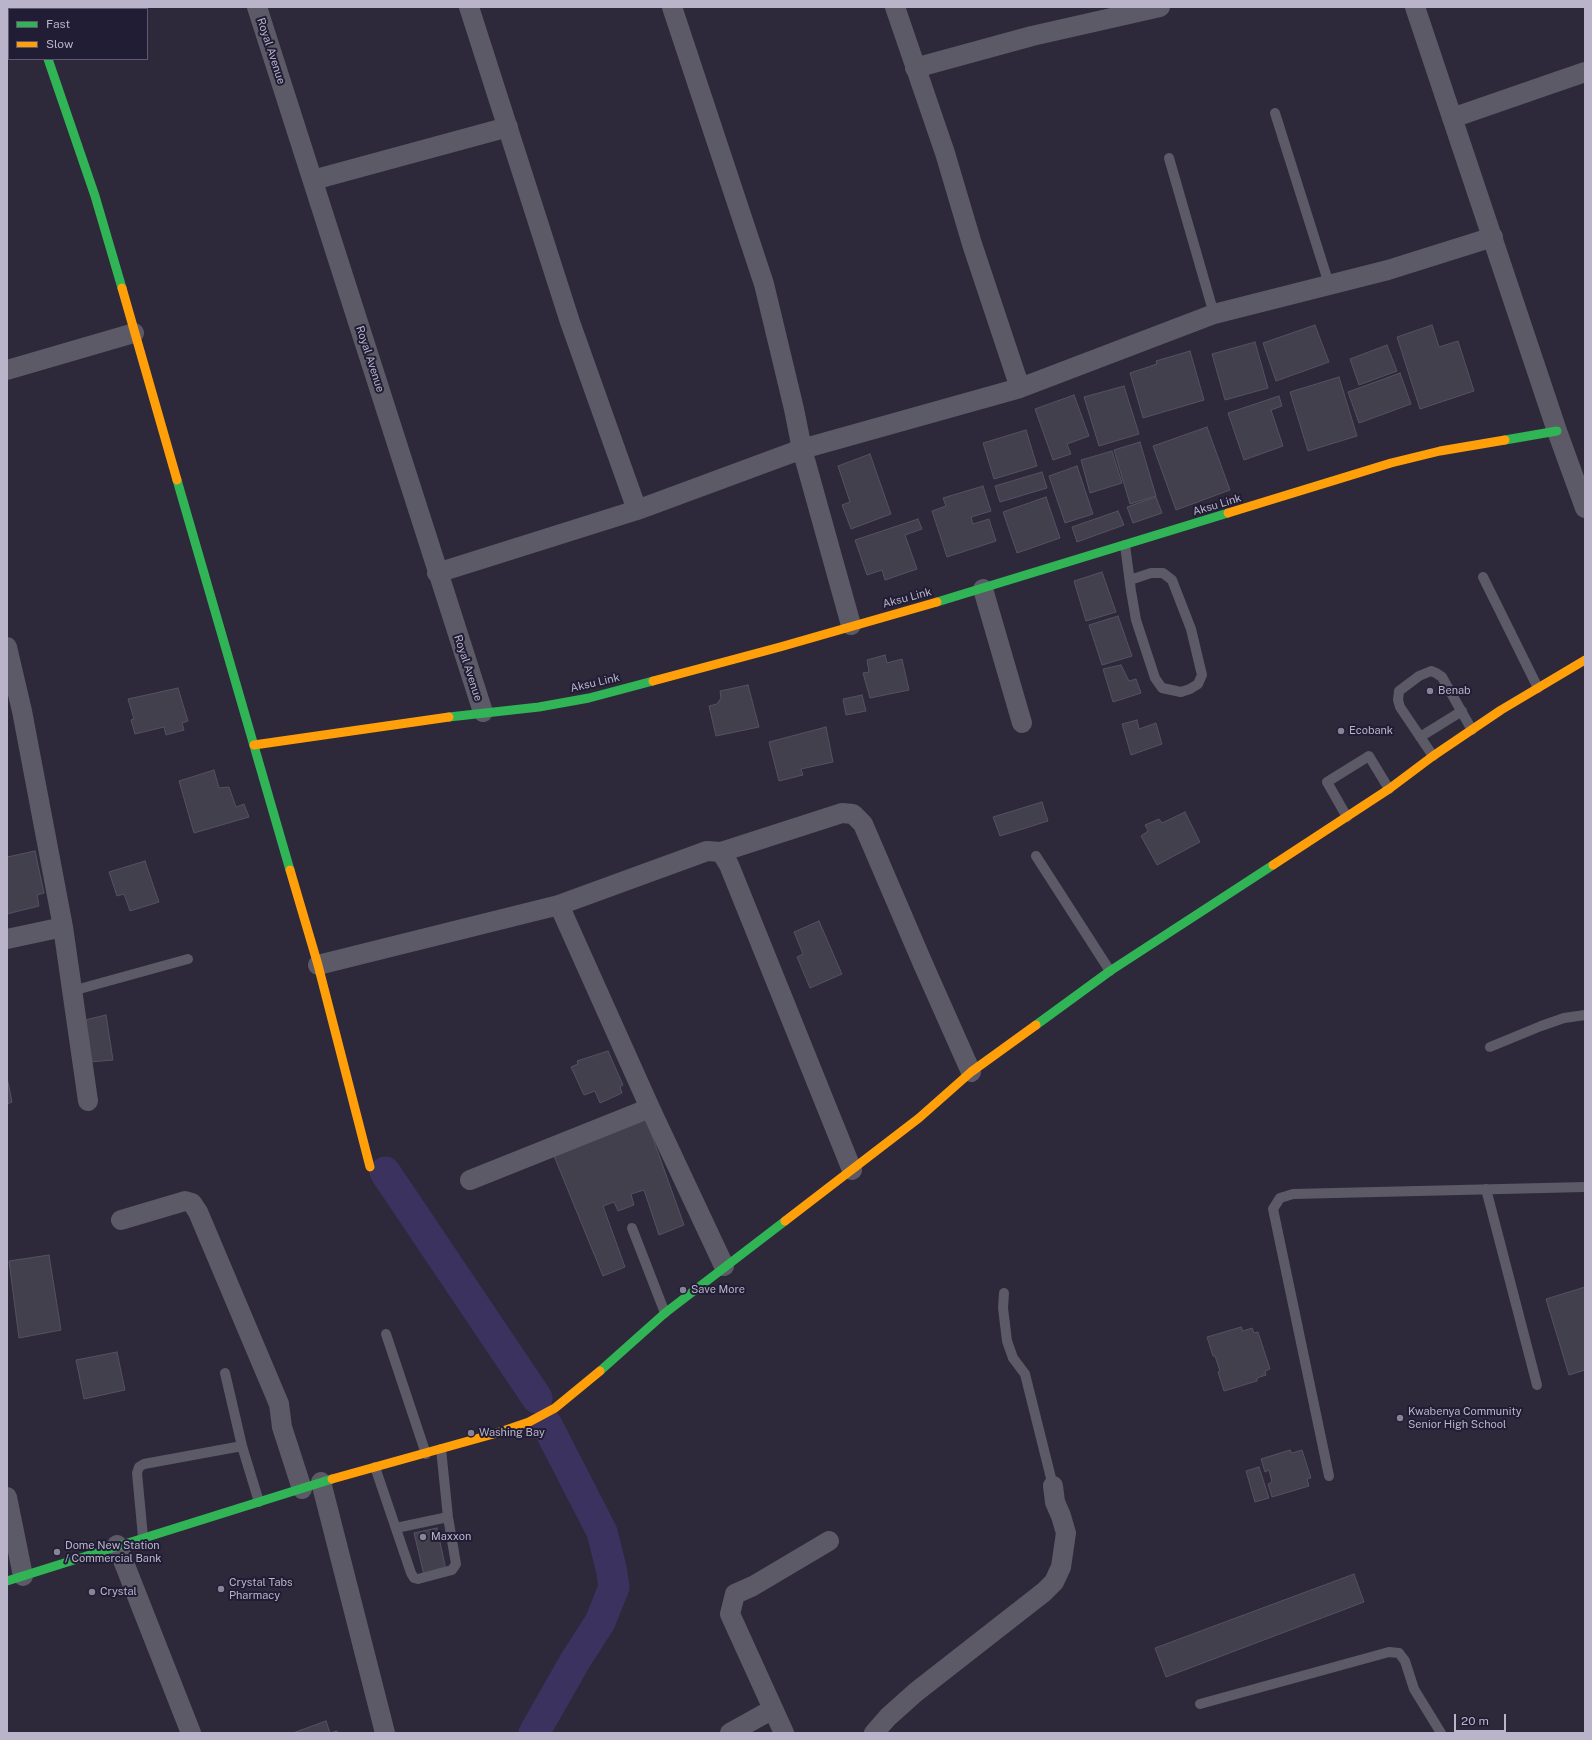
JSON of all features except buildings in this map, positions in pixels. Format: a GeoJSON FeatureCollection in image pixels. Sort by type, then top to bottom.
{"type":"FeatureCollection","features":[{"type":"Feature","properties":{"kind":"street","name":"Royal Avenue"},"geometry":{"type":"LineString","coordinates":[[257,7],[437,573],[483,712]]}},
{"type":"Feature","properties":{"kind":"street"},"geometry":{"type":"LineString","coordinates":[[469,7],[570,322],[637,510]]}},
{"type":"Feature","properties":{"kind":"street"},"geometry":{"type":"LineString","coordinates":[[672,7],[764,284],[802,449],[851,625]]}},
{"type":"Feature","properties":{"kind":"street"},"geometry":{"type":"LineString","coordinates":[[895,7],[945,153],[972,244],[1020,388]]}},
{"type":"Feature","properties":{"kind":"street"},"geometry":{"type":"LineString","coordinates":[[915,68],[1032,36],[1160,7]]}},
{"type":"Feature","properties":{"kind":"street"},"geometry":{"type":"LineString","coordinates":[[1415,7],[1557,432],[1585,508]]}},
{"type":"Feature","properties":{"kind":"street"},"geometry":{"type":"LineString","coordinates":[[48,60],[95,196],[318,965],[370,1167]]}},
{"type":"Feature","properties":{"kind":"street"},"geometry":{"type":"LineString","coordinates":[[1452,118],[1585,72]]}},
{"type":"Feature","properties":{"kind":"street"},"geometry":{"type":"LineString","coordinates":[[313,180],[508,127]]}},
{"type":"Feature","properties":{"kind":"street"},"geometry":{"type":"LineString","coordinates":[[437,573],[637,510],[802,449],[1020,388],[1214,314],[1388,270],[1493,237]]}},
{"type":"Feature","properties":{"kind":"street"},"geometry":{"type":"LineString","coordinates":[[7,370],[134,334]]}},
{"type":"Feature","properties":{"kind":"street","name":"Aksu Link"},"geometry":{"type":"LineString","coordinates":[[254,745],[483,712],[539,707],[589,698],[773,649],[851,625],[983,589],[1391,463],[1440,451],[1557,432]]}},
{"type":"Feature","properties":{"kind":"street"},"geometry":{"type":"LineString","coordinates":[[983,589],[1022,724]]}},
{"type":"Feature","properties":{"kind":"street"},"geometry":{"type":"LineString","coordinates":[[7,647],[22,712],[63,927],[88,1101]]}},
{"type":"Feature","properties":{"kind":"street"},"geometry":{"type":"LineString","coordinates":[[7,1497],[15,1579],[117,1545],[321,1482],[426,1454],[529,1422],[555,1408],[612,1362],[665,1313],[724,1266],[919,1118],[971,1072],[1110,971],[1348,817],[1472,730],[1585,660]]}},
{"type":"Feature","properties":{"kind":"street"},"geometry":{"type":"LineString","coordinates":[[318,965],[560,905],[707,851],[721,852],[842,813],[853,814],[863,824],[922,964],[971,1072]]}},
{"type":"Feature","properties":{"kind":"street"},"geometry":{"type":"LineString","coordinates":[[721,852],[732,872],[852,1170]]}},
{"type":"Feature","properties":{"kind":"street"},"geometry":{"type":"LineString","coordinates":[[560,905],[650,1108],[724,1266]]}},
{"type":"Feature","properties":{"kind":"street"},"geometry":{"type":"LineString","coordinates":[[7,939],[63,927]]}},
{"type":"Feature","properties":{"kind":"street"},"geometry":{"type":"LineString","coordinates":[[470,1180],[650,1108]]}},
{"type":"Feature","properties":{"kind":"street"},"geometry":{"type":"LineString","coordinates":[[121,1220],[185,1201],[192,1203],[198,1212],[279,1404],[282,1427],[302,1488]]}},
{"type":"Feature","properties":{"kind":"street"},"geometry":{"type":"LineString","coordinates":[[321,1482],[384,1733]]}},
{"type":"Feature","properties":{"kind":"street"},"geometry":{"type":"LineString","coordinates":[[874,1733],[888,1717],[916,1692],[1044,1592],[1054,1582],[1062,1567],[1066,1533],[1055,1502],[1052,1486]]}},
{"type":"Feature","properties":{"kind":"street"},"geometry":{"type":"LineString","coordinates":[[784,1733],[730,1614],[735,1594],[753,1586],[829,1541]]}},
{"type":"Feature","properties":{"kind":"street"},"geometry":{"type":"LineString","coordinates":[[117,1545],[191,1733]]}},
{"type":"Feature","properties":{"kind":"street"},"geometry":{"type":"LineString","coordinates":[[730,1733],[773,1709]]}},
{"type":"Feature","properties":{"kind":"lane"},"geometry":{"type":"LineString","coordinates":[[1275,113],[1329,284]]}},
{"type":"Feature","properties":{"kind":"lane"},"geometry":{"type":"LineString","coordinates":[[1169,158],[1214,314]]}},
{"type":"Feature","properties":{"kind":"lane"},"geometry":{"type":"LineString","coordinates":[[1125,546],[1130,580],[1136,620],[1155,678],[1162,688],[1181,692],[1190,689],[1198,684],[1202,675],[1191,629],[1172,580],[1163,573],[1157,573],[1130,580]]}},
{"type":"Feature","properties":{"kind":"lane"},"geometry":{"type":"LineString","coordinates":[[1483,577],[1538,688]]}},
{"type":"Feature","properties":{"kind":"lane"},"geometry":{"type":"LineString","coordinates":[[1433,756],[1400,707],[1397,694],[1398,690],[1419,676],[1431,672],[1436,673],[1447,685],[1472,730]]}},
{"type":"Feature","properties":{"kind":"lane"},"geometry":{"type":"LineString","coordinates":[[1420,737],[1462,711]]}},
{"type":"Feature","properties":{"kind":"lane"},"geometry":{"type":"LineString","coordinates":[[1348,817],[1326,782],[1369,756],[1389,789]]}},
{"type":"Feature","properties":{"kind":"lane"},"geometry":{"type":"LineString","coordinates":[[1036,856],[1110,971]]}},
{"type":"Feature","properties":{"kind":"lane"},"geometry":{"type":"LineString","coordinates":[[72,991],[188,959]]}},
{"type":"Feature","properties":{"kind":"lane"},"geometry":{"type":"LineString","coordinates":[[1490,1047],[1541,1026],[1583,1012]]}},
{"type":"Feature","properties":{"kind":"lane"},"geometry":{"type":"LineString","coordinates":[[1329,1476],[1273,1209],[1280,1198],[1293,1194],[1585,1187]]}},
{"type":"Feature","properties":{"kind":"lane"},"geometry":{"type":"LineString","coordinates":[[1486,1189],[1537,1385]]}},
{"type":"Feature","properties":{"kind":"lane"},"geometry":{"type":"LineString","coordinates":[[632,1228],[665,1313]]}},
{"type":"Feature","properties":{"kind":"lane"},"geometry":{"type":"LineString","coordinates":[[1004,1293],[1003,1308],[1007,1341],[1013,1358],[1025,1374],[1052,1486]]}},
{"type":"Feature","properties":{"kind":"lane"},"geometry":{"type":"LineString","coordinates":[[386,1334],[426,1454]]}},
{"type":"Feature","properties":{"kind":"lane"},"geometry":{"type":"LineString","coordinates":[[225,1373],[242,1446],[259,1502]]}},
{"type":"Feature","properties":{"kind":"lane"},"geometry":{"type":"LineString","coordinates":[[143,1537],[137,1473],[139,1467],[144,1464],[242,1446]]}},
{"type":"Feature","properties":{"kind":"lane"},"geometry":{"type":"LineString","coordinates":[[375,1467],[411,1573],[414,1578],[418,1579],[455,1568],[441,1449]]}},
{"type":"Feature","properties":{"kind":"lane"},"geometry":{"type":"LineString","coordinates":[[396,1528],[448,1517]]}},
{"type":"Feature","properties":{"kind":"lane"},"geometry":{"type":"LineString","coordinates":[[1200,1704],[1389,1652],[1399,1653],[1405,1661],[1414,1689],[1441,1733]]}},
{"type":"Feature","properties":{"kind":"waterway"},"geometry":{"type":"LineString","coordinates":[[385,1172],[537,1398]]}},
{"type":"Feature","properties":{"kind":"waterway"},"geometry":{"type":"LineString","coordinates":[[534,1733],[575,1661],[600,1622],[614,1587],[602,1532],[547,1425]]}},
{"type":"Feature","properties":{"kind":"traffic: fast"},"geometry":{"type":"LineString","coordinates":[[48,60],[95,196],[122,288]]}},
{"type":"Feature","properties":{"kind":"traffic: fast"},"geometry":{"type":"LineString","coordinates":[[1505,440],[1557,431]]}},
{"type":"Feature","properties":{"kind":"traffic: fast"},"geometry":{"type":"LineString","coordinates":[[177,480],[290,870]]}},
{"type":"Feature","properties":{"kind":"traffic: fast"},"geometry":{"type":"LineString","coordinates":[[937,602],[1228,513]]}},
{"type":"Feature","properties":{"kind":"traffic: fast"},"geometry":{"type":"LineString","coordinates":[[449,717],[539,707],[589,698],[653,681]]}},
{"type":"Feature","properties":{"kind":"traffic: fast"},"geometry":{"type":"LineString","coordinates":[[1036,1025],[1110,971],[1273,865]]}},
{"type":"Feature","properties":{"kind":"traffic: fast"},"geometry":{"type":"LineString","coordinates":[[600,1371],[665,1313],[785,1221]]}},
{"type":"Feature","properties":{"kind":"traffic: fast"},"geometry":{"type":"LineString","coordinates":[[7,1581],[332,1479]]}},
{"type":"Feature","properties":{"kind":"traffic: slow"},"geometry":{"type":"LineString","coordinates":[[122,288],[177,480]]}},
{"type":"Feature","properties":{"kind":"traffic: slow"},"geometry":{"type":"LineString","coordinates":[[1228,513],[1391,463],[1440,451],[1505,440]]}},
{"type":"Feature","properties":{"kind":"traffic: slow"},"geometry":{"type":"LineString","coordinates":[[653,681],[780,647],[937,602]]}},
{"type":"Feature","properties":{"kind":"traffic: slow"},"geometry":{"type":"LineString","coordinates":[[1273,865],[1389,789],[1433,756],[1501,710],[1585,660]]}},
{"type":"Feature","properties":{"kind":"traffic: slow"},"geometry":{"type":"LineString","coordinates":[[254,745],[449,717]]}},
{"type":"Feature","properties":{"kind":"traffic: slow"},"geometry":{"type":"LineString","coordinates":[[290,870],[318,965],[370,1167]]}},
{"type":"Feature","properties":{"kind":"traffic: slow"},"geometry":{"type":"LineString","coordinates":[[785,1221],[919,1118],[971,1072],[1036,1025]]}},
{"type":"Feature","properties":{"kind":"traffic: slow"},"geometry":{"type":"LineString","coordinates":[[332,1479],[497,1433],[529,1422],[555,1408],[600,1371]]}},
{"type":"Feature","properties":{"kind":"place","name":"Benab"},"geometry":{"type":"Point","coordinates":[1430,691]}},
{"type":"Feature","properties":{"kind":"place","name":"Ecobank"},"geometry":{"type":"Point","coordinates":[1341,731]}},
{"type":"Feature","properties":{"kind":"place","name":"Save More"},"geometry":{"type":"Point","coordinates":[683,1290]}},
{"type":"Feature","properties":{"kind":"place","name":"Kwabenya Community Senior High School"},"geometry":{"type":"Point","coordinates":[1400,1418]}},
{"type":"Feature","properties":{"kind":"place","name":"Washing Bay"},"geometry":{"type":"Point","coordinates":[471,1433]}},
{"type":"Feature","properties":{"kind":"place","name":"Maxxon"},"geometry":{"type":"Point","coordinates":[423,1537]}},
{"type":"Feature","properties":{"kind":"place","name":"Dome New Station / Commercial Bank"},"geometry":{"type":"Point","coordinates":[57,1552]}},
{"type":"Feature","properties":{"kind":"place","name":"Crystal Tabs Pharmacy"},"geometry":{"type":"Point","coordinates":[221,1589]}},
{"type":"Feature","properties":{"kind":"place","name":"Crystal"},"geometry":{"type":"Point","coordinates":[92,1592]}}]}
